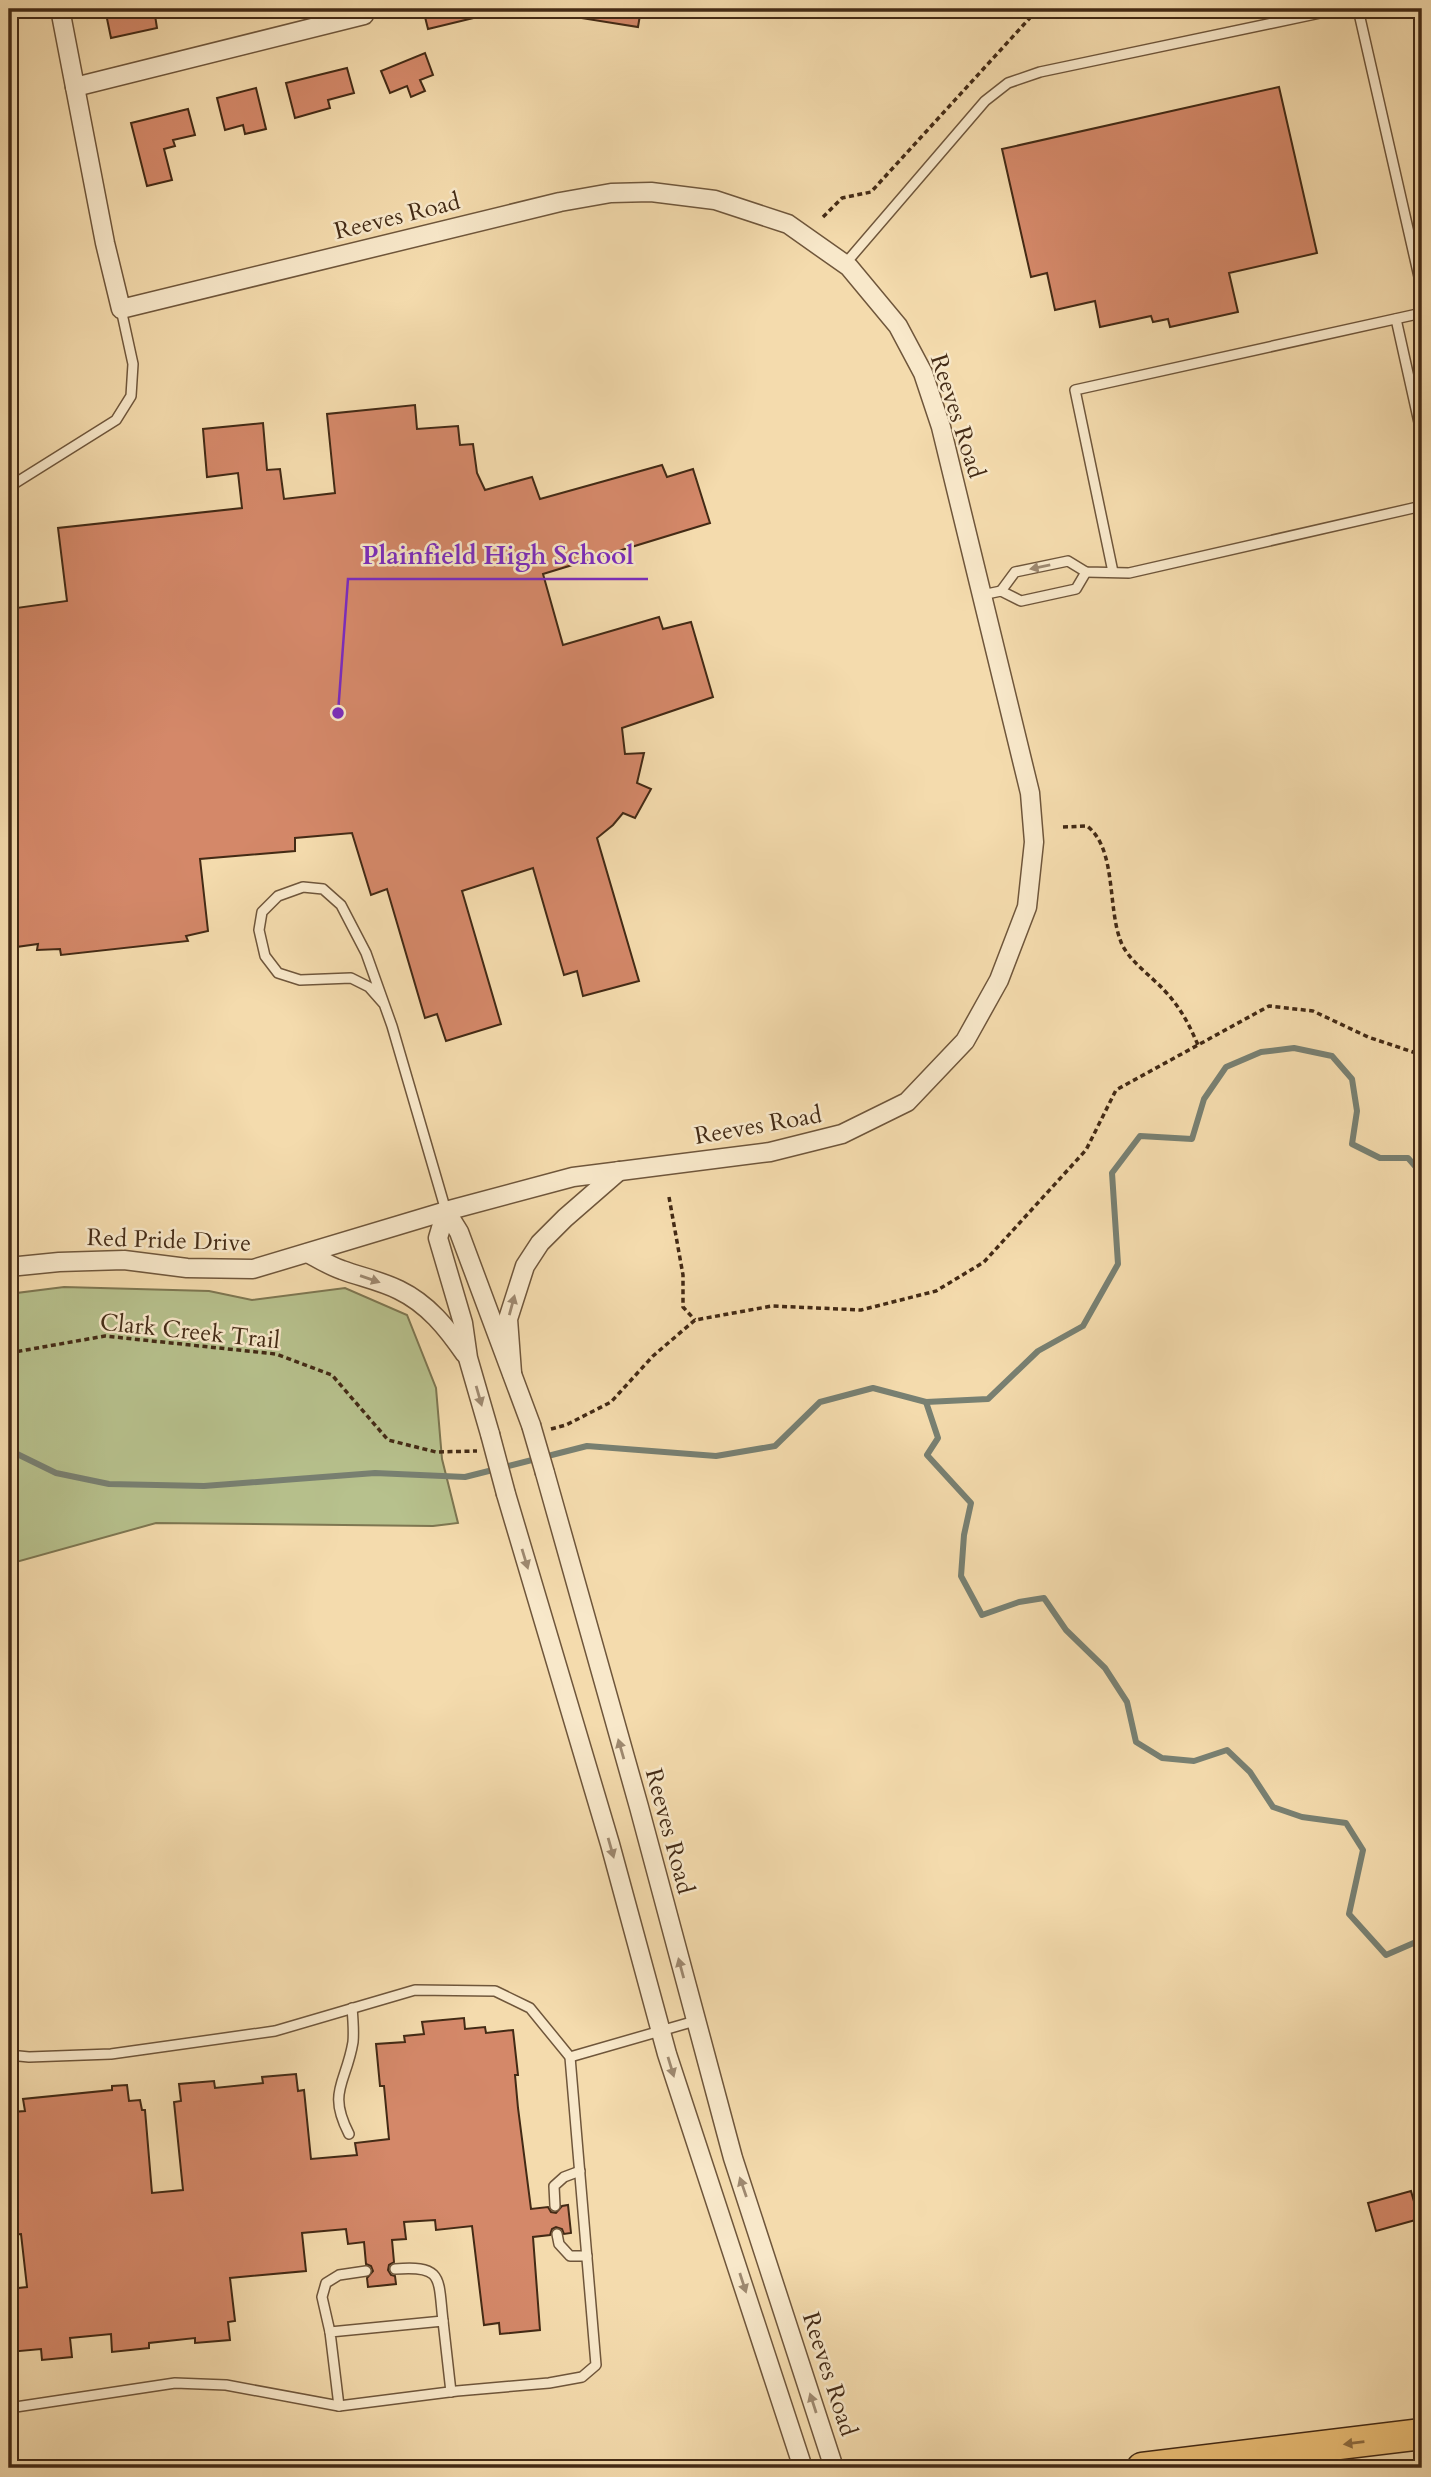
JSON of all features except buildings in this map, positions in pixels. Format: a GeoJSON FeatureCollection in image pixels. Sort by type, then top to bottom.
{"type":"FeatureCollection","features":[{"type":"Feature","properties":{"kind":"main road"},"geometry":{"type":"LineString","coordinates":[[1142,2468],[1422,2434]]}},
{"type":"Feature","properties":{"kind":"street"},"geometry":{"type":"LineString","coordinates":[[60,9],[105,243],[121,309]]}},
{"type":"Feature","properties":{"kind":"street"},"geometry":{"type":"LineString","coordinates":[[75,87],[364,15]]}},
{"type":"Feature","properties":{"kind":"street","name":"Reeves Road"},"geometry":{"type":"LineString","coordinates":[[121,309],[560,202],[611,193],[651,191],[715,200],[788,224],[845,264],[898,326],[923,373],[941,427],[1030,793],[1034,842],[1027,907],[999,980],[965,1041],[907,1102],[842,1134],[770,1152],[573,1177],[446,1211],[459,1232],[512,1373],[536,1428],[545,1474],[639,1807],[733,2158],[834,2468]]}},
{"type":"Feature","properties":{"kind":"street"},"geometry":{"type":"LineString","coordinates":[[512,1373],[508,1319],[525,1266],[540,1243],[619,1171]]}},
{"type":"Feature","properties":{"kind":"street"},"geometry":{"type":"LineString","coordinates":[[446,1211],[438,1238],[463,1323],[487,1441],[506,1494],[606,1831],[695,2144],[716,2197],[803,2468]]}},
{"type":"Feature","properties":{"kind":"street","name":"Red Pride Drive"},"geometry":{"type":"LineString","coordinates":[[9,1267],[124,1260],[187,1268],[253,1269],[446,1211]]}},
{"type":"Feature","properties":{"kind":"street"},"geometry":{"type":"LineString","coordinates":[[308,1253],[339,1270],[400,1290],[425,1306],[446,1326],[468,1358]]}},
{"type":"Feature","properties":{"kind":"lane"},"geometry":{"type":"LineString","coordinates":[[845,264],[985,101],[1008,83],[1041,72],[1339,9]]}},
{"type":"Feature","properties":{"kind":"lane"},"geometry":{"type":"LineString","coordinates":[[1358,9],[1422,290]]}},
{"type":"Feature","properties":{"kind":"lane"},"geometry":{"type":"LineString","coordinates":[[9,487],[116,420],[131,396],[133,363],[121,309]]}},
{"type":"Feature","properties":{"kind":"lane"},"geometry":{"type":"LineString","coordinates":[[1114,572],[1075,390],[1422,313]]}},
{"type":"Feature","properties":{"kind":"lane"},"geometry":{"type":"LineString","coordinates":[[1396,318],[1422,436]]}},
{"type":"Feature","properties":{"kind":"lane"},"geometry":{"type":"LineString","coordinates":[[1001,591],[1015,572],[1068,561],[1086,572],[1129,573],[1422,506]]}},
{"type":"Feature","properties":{"kind":"lane"},"geometry":{"type":"LineString","coordinates":[[982,595],[1001,591],[1021,601],[1076,589],[1086,572]]}},
{"type":"Feature","properties":{"kind":"lane"},"geometry":{"type":"LineString","coordinates":[[384,1004],[369,987],[351,978],[300,980],[278,973],[265,956],[259,930],[262,912],[278,896],[303,887],[323,889],[341,905],[366,953],[384,1004],[446,1211]]}},
{"type":"Feature","properties":{"kind":"lane"},"geometry":{"type":"LineString","coordinates":[[9,2055],[83,2055],[275,2031],[415,1990],[495,1990],[530,2008],[570,2057],[596,2365],[582,2377],[549,2383],[339,2406],[226,2385],[175,2383],[9,2408]]}},
{"type":"Feature","properties":{"kind":"lane"},"geometry":{"type":"LineString","coordinates":[[349,2134],[340,2115],[337,2100],[353,2040],[352,2008]]}},
{"type":"Feature","properties":{"kind":"lane"},"geometry":{"type":"LineString","coordinates":[[570,2057],[695,2021]]}},
{"type":"Feature","properties":{"kind":"lane"},"geometry":{"type":"LineString","coordinates":[[555,2206],[554,2186],[564,2177],[580,2171]]}},
{"type":"Feature","properties":{"kind":"lane"},"geometry":{"type":"LineString","coordinates":[[557,2234],[559,2244],[570,2256],[587,2256]]}},
{"type":"Feature","properties":{"kind":"lane"},"geometry":{"type":"LineString","coordinates":[[395,2269],[420,2267],[432,2272],[439,2284],[451,2392]]}},
{"type":"Feature","properties":{"kind":"lane"},"geometry":{"type":"LineString","coordinates":[[339,2406],[323,2297],[326,2284],[339,2275],[366,2271]]}},
{"type":"Feature","properties":{"kind":"lane"},"geometry":{"type":"LineString","coordinates":[[330,2332],[443,2320]]}},
{"type":"Feature","properties":{"kind":"path"},"geometry":{"type":"LineString","coordinates":[[823,217],[842,198],[871,192],[1038,9]]}},
{"type":"Feature","properties":{"kind":"path"},"geometry":{"type":"LineString","coordinates":[[1063,827],[1087,826],[1098,834],[1105,853],[1113,912],[1122,944],[1185,1015],[1198,1045]]}},
{"type":"Feature","properties":{"kind":"path"},"geometry":{"type":"LineString","coordinates":[[536,1428],[566,1425],[611,1402],[653,1356],[695,1320],[772,1306],[861,1310],[936,1291],[984,1262],[1086,1150],[1116,1090],[1269,1006],[1313,1011],[1368,1037],[1422,1055]]}},
{"type":"Feature","properties":{"kind":"path"},"geometry":{"type":"LineString","coordinates":[[668,1197],[683,1275],[683,1307],[695,1320]]}},
{"type":"Feature","properties":{"kind":"path","name":"Clark Creek Trail"},"geometry":{"type":"LineString","coordinates":[[9,1353],[104,1336],[276,1354],[332,1375],[388,1440],[436,1452],[471,1452],[487,1441]]}},
{"type":"Feature","properties":{"kind":"green space"},"geometry":{"type":"Polygon","coordinates":[[[64,1287],[209,1291],[252,1300],[345,1288],[407,1315],[436,1388],[442,1459],[458,1523],[433,1526],[156,1523],[9,1564],[9,1294],[64,1287]]]}},
{"type":"Feature","properties":{"kind":"waterway"},"geometry":{"type":"LineString","coordinates":[[9,1450],[56,1473],[109,1484],[204,1486],[375,1473],[465,1477],[587,1446],[716,1456],[775,1446],[820,1402],[873,1388],[926,1402],[988,1399],[1038,1351],[1083,1326],[1118,1264],[1112,1173],[1140,1136],[1192,1139],[1204,1099],[1226,1067],[1261,1052],[1294,1048],[1332,1056],[1352,1079],[1357,1111],[1352,1144],[1380,1158],[1408,1158],[1422,1174]]}},
{"type":"Feature","properties":{"kind":"waterway"},"geometry":{"type":"LineString","coordinates":[[926,1402],[938,1438],[927,1455],[971,1503],[964,1535],[961,1576],[982,1615],[1019,1602],[1044,1598],[1066,1630],[1105,1668],[1127,1702],[1136,1742],[1162,1758],[1194,1761],[1227,1750],[1250,1772],[1273,1807],[1302,1817],[1346,1823],[1363,1850],[1349,1914],[1386,1955],[1416,1942],[1422,1957]]}},
{"type":"Feature","properties":{"kind":"place","name":"Plainfield High School"},"geometry":{"type":"Point","coordinates":[338,713]}}]}
